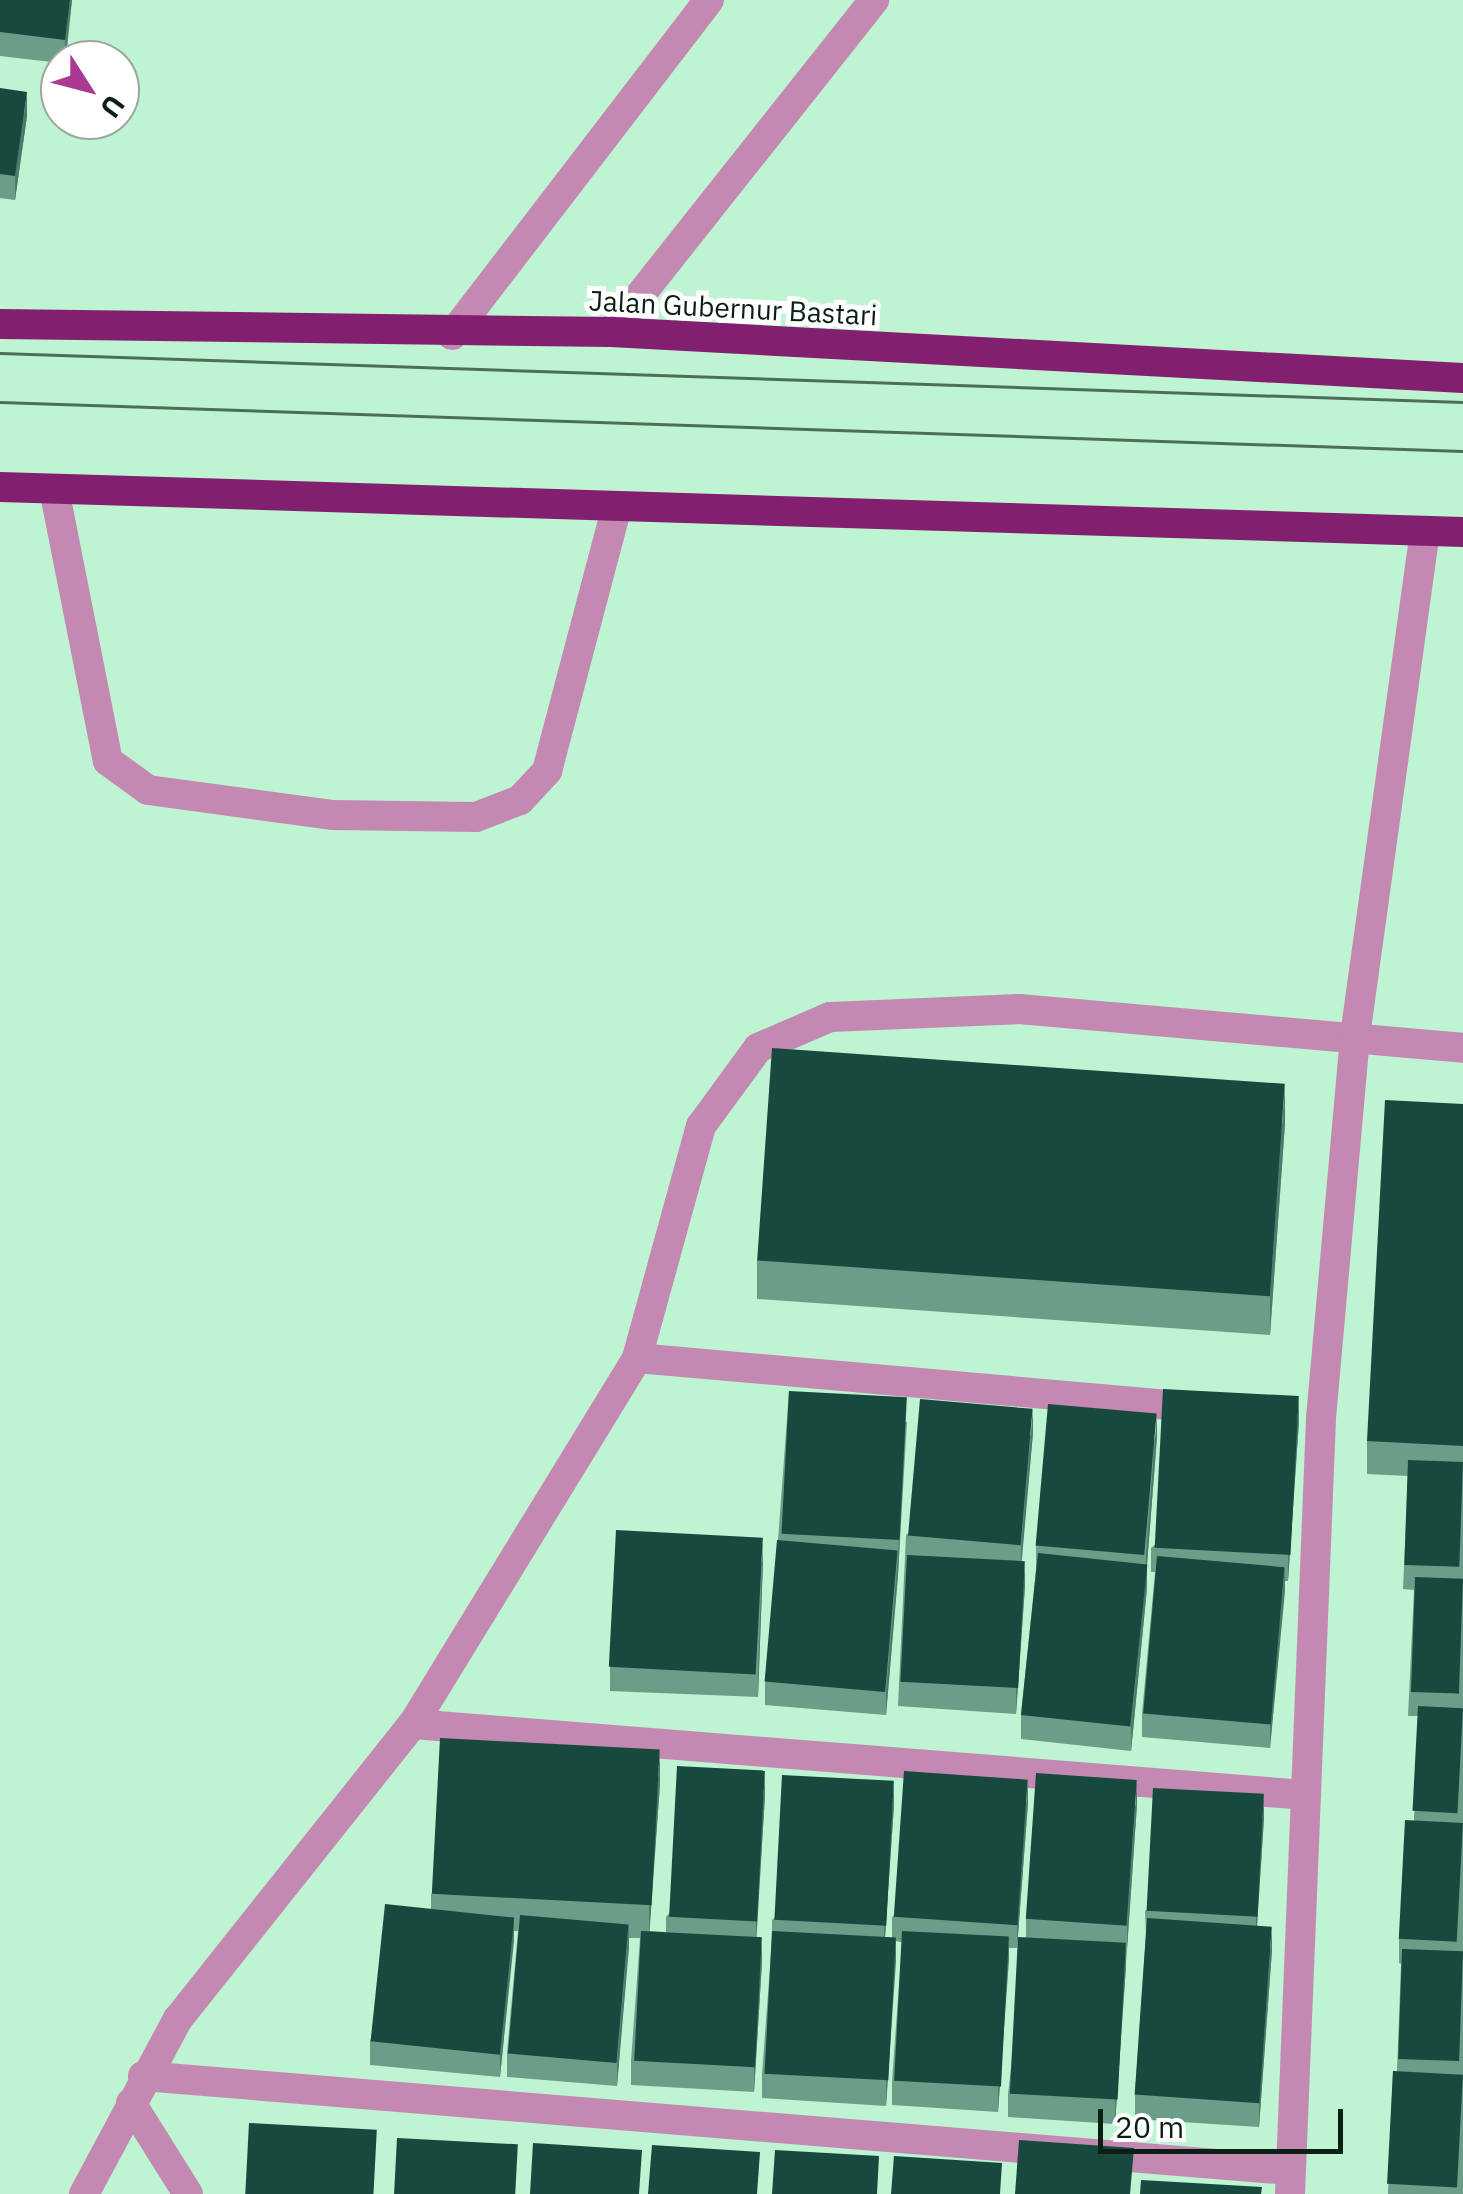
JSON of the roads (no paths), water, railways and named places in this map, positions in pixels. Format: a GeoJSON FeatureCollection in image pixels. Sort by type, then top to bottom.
{"type":"FeatureCollection","features":[{"type":"Feature","properties":{"kind":"highway","name":"Jalan Gubernur Bastari"},"geometry":{"type":"LineString","coordinates":[[0,324],[452,335],[611,332],[1463,378]]}},
{"type":"Feature","properties":{"kind":"highway"},"geometry":{"type":"LineString","coordinates":[[0,487],[55,494],[617,506],[1463,532]]}},
{"type":"Feature","properties":{"kind":"street"},"geometry":{"type":"LineString","coordinates":[[452,335],[708,0]]}},
{"type":"Feature","properties":{"kind":"street"},"geometry":{"type":"LineString","coordinates":[[611,332],[874,0]]}},
{"type":"Feature","properties":{"kind":"street"},"geometry":{"type":"LineString","coordinates":[[55,494],[108,760],[148,790],[334,815],[476,817],[520,800],[548,771],[617,506]]}},
{"type":"Feature","properties":{"kind":"street"},"geometry":{"type":"LineString","coordinates":[[137,2090],[1290,2182],[1320,1418],[1355,1036],[1424,531]]}},
{"type":"Feature","properties":{"kind":"street"},"geometry":{"type":"LineString","coordinates":[[84,2194],[137,2090],[413,1724],[637,1358],[700,1126],[758,1048],[830,1016],[1018,1010],[1463,1048]]}},
{"type":"Feature","properties":{"kind":"street"},"geometry":{"type":"LineString","coordinates":[[637,1358],[1242,1412]]}},
{"type":"Feature","properties":{"kind":"street"},"geometry":{"type":"LineString","coordinates":[[1282,1415],[1320,1418]]}},
{"type":"Feature","properties":{"kind":"street"},"geometry":{"type":"LineString","coordinates":[[413,1724],[1306,1795]]}},
{"type":"Feature","properties":{"kind":"street"},"geometry":{"type":"LineString","coordinates":[[137,2090],[188,2194]]}},
{"type":"Feature","properties":{"kind":"tram line"},"geometry":{"type":"LineString","coordinates":[[0,353],[1463,402]]}},
{"type":"Feature","properties":{"kind":"tram line"},"geometry":{"type":"LineString","coordinates":[[0,402],[1463,451]]}}]}
